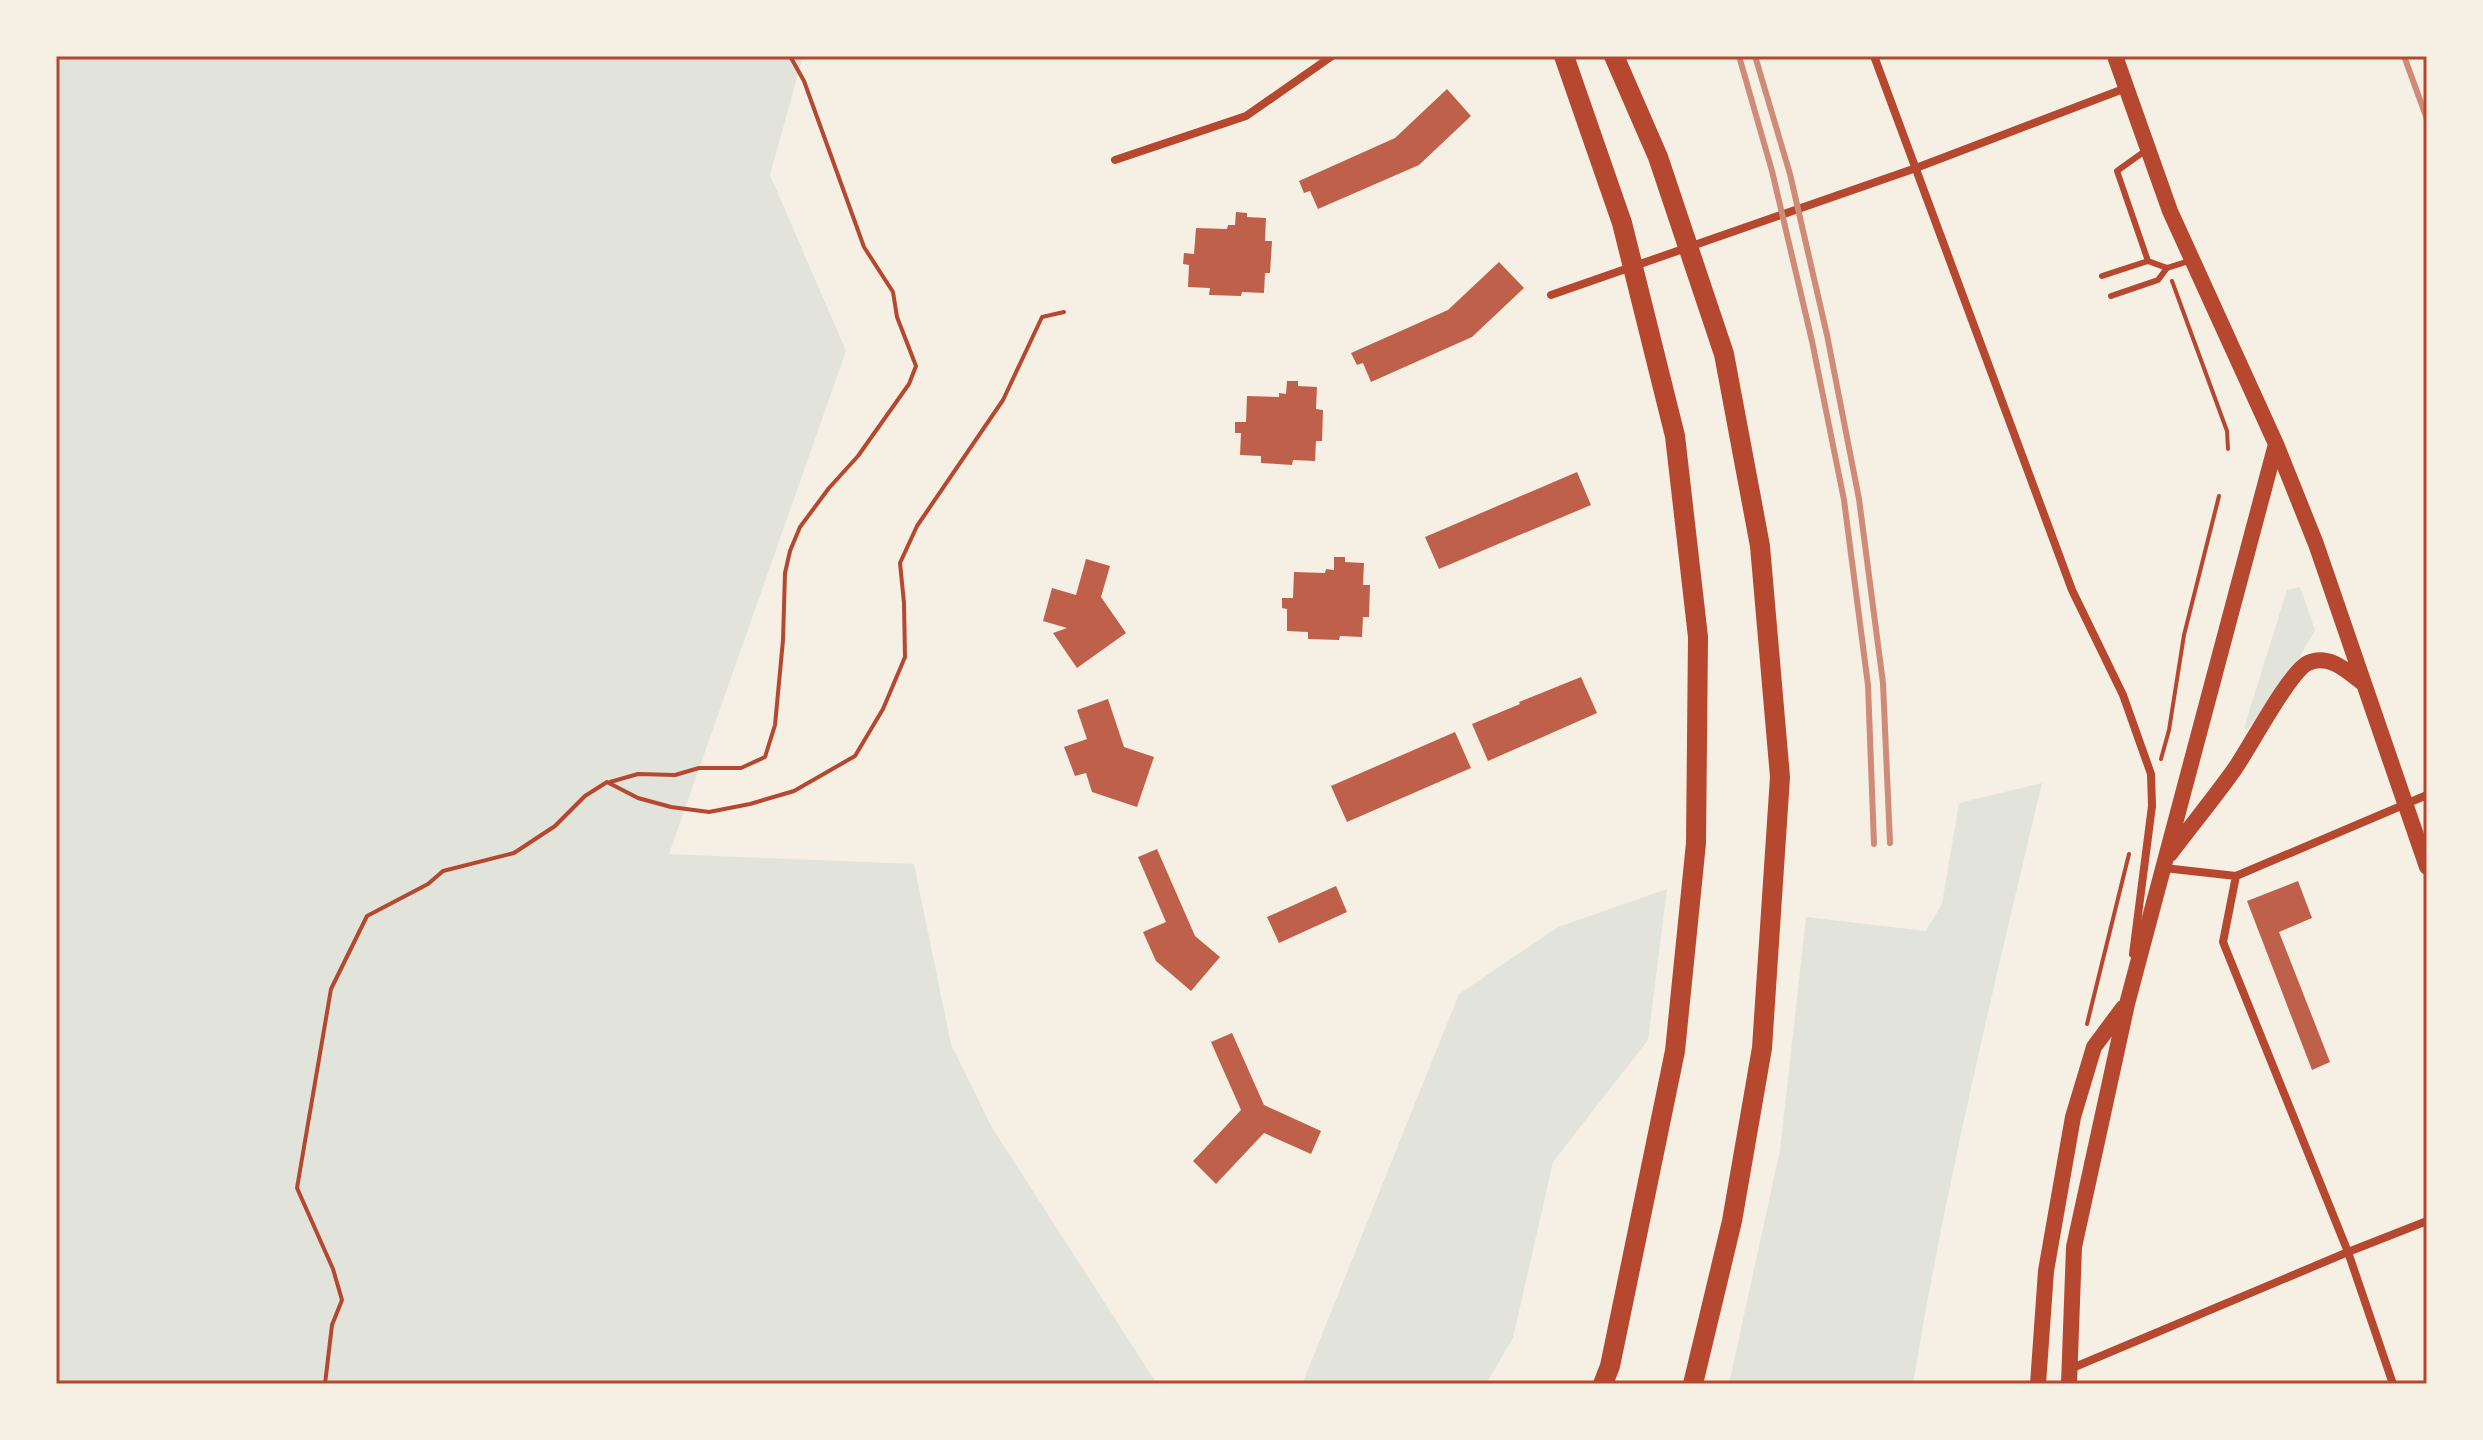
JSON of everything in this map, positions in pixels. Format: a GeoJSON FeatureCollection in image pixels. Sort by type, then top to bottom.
{"type":"FeatureCollection","features":[{"type":"Feature","properties":{"kind":"highway"},"geometry":{"type":"LineString","coordinates":[[1564,56],[1622,223],[1675,436],[1698,637],[1696,843],[1675,1051],[1610,1366],[1603,1384]]}},
{"type":"Feature","properties":{"kind":"highway"},"geometry":{"type":"LineString","coordinates":[[1614,56],[1658,157],[1724,354],[1760,546],[1780,777],[1762,1048],[1732,1221],[1693,1384]]}},
{"type":"Feature","properties":{"kind":"main road"},"geometry":{"type":"LineString","coordinates":[[2115,56],[2170,211],[2276,444],[2316,544],[2427,867]]}},
{"type":"Feature","properties":{"kind":"main road"},"geometry":{"type":"LineString","coordinates":[[2069,1377],[2074,1247],[2127,1004],[2276,444]]}},
{"type":"Feature","properties":{"kind":"main road"},"geometry":{"type":"LineString","coordinates":[[2164,864],[2235,768],[2298,672],[2308,663],[2324,660],[2337,664],[2363,683]]}},
{"type":"Feature","properties":{"kind":"main road"},"geometry":{"type":"LineString","coordinates":[[2038,1384],[2046,1271],[2073,1117],[2094,1047],[2127,1004]]}},
{"type":"Feature","properties":{"kind":"street"},"geometry":{"type":"LineString","coordinates":[[1115,160],[1246,116],[1332,56]]}},
{"type":"Feature","properties":{"kind":"street"},"geometry":{"type":"LineString","coordinates":[[1874,56],[2072,590],[2123,695],[2151,774],[2152,806],[2127,1004]]}},
{"type":"Feature","properties":{"kind":"street"},"geometry":{"type":"LineString","coordinates":[[1551,295],[1916,168],[2126,88]]}},
{"type":"Feature","properties":{"kind":"street"},"geometry":{"type":"LineString","coordinates":[[2164,864],[2236,876],[2427,795]]}},
{"type":"Feature","properties":{"kind":"street"},"geometry":{"type":"LineString","coordinates":[[2236,876],[2223,942],[2348,1252],[2393,1384]]}},
{"type":"Feature","properties":{"kind":"street"},"geometry":{"type":"LineString","coordinates":[[2069,1377],[2348,1252],[2427,1221]]}},
{"type":"Feature","properties":{"kind":"lane"},"geometry":{"type":"LineString","coordinates":[[2148,149],[2117,171],[2148,261]]}},
{"type":"Feature","properties":{"kind":"lane"},"geometry":{"type":"LineString","coordinates":[[2111,296],[2158,280],[2167,268],[2192,260]]}},
{"type":"Feature","properties":{"kind":"lane"},"geometry":{"type":"LineString","coordinates":[[2102,276],[2148,261],[2167,268]]}},
{"type":"Feature","properties":{"kind":"path"},"geometry":{"type":"LineString","coordinates":[[325,1384],[332,1325],[342,1300],[333,1269],[297,1188],[331,989],[367,916],[428,884],[443,871],[514,853],[555,826],[585,796],[607,782],[638,774],[675,775],[699,768],[741,768],[765,757],[775,725],[783,640],[785,573],[790,551],[800,527],[858,456],[909,384],[916,366],[897,317],[893,292],[864,247],[804,81],[790,56]]}},
{"type":"Feature","properties":{"kind":"path"},"geometry":{"type":"LineString","coordinates":[[2167,268],[2227,431],[2228,449]]}},
{"type":"Feature","properties":{"kind":"path"},"geometry":{"type":"LineString","coordinates":[[607,782],[638,798],[671,807],[709,812],[794,791],[855,756],[883,709],[905,657],[900,563],[917,526],[1003,400],[1042,317],[1064,312]]}},
{"type":"Feature","properties":{"kind":"path"},"geometry":{"type":"LineString","coordinates":[[2159,765],[2169,730],[2184,635],[2219,496]]}},
{"type":"Feature","properties":{"kind":"shaded area"},"geometry":{"type":"Polygon","coordinates":[[[56,56],[803,56],[770,175],[846,351],[669,854],[914,864],[951,1044],[991,1126],[1157,1384],[56,1384],[56,56]]]}},
{"type":"Feature","properties":{"kind":"shaded area"},"geometry":{"type":"Polygon","coordinates":[[[2300,587],[2315,630],[2299,658],[2247,730],[2244,728],[2287,590],[2300,587]]]}},
{"type":"Feature","properties":{"kind":"shaded area"},"geometry":{"type":"Polygon","coordinates":[[[2042,783],[1956,1158],[1913,1384],[1729,1384],[1780,1150],[1806,917],[1926,931],[1942,904],[1959,803],[2042,783]]]}},
{"type":"Feature","properties":{"kind":"shaded area"},"geometry":{"type":"Polygon","coordinates":[[[1667,889],[1648,1040],[1553,1162],[1513,1338],[1486,1384],[1302,1384],[1459,994],[1558,927],[1667,889]]]}},
{"type":"Feature","properties":{"kind":"building"},"geometry":{"type":"Polygon","coordinates":[[[1447,89],[1471,116],[1419,165],[1318,209],[1310,191],[1304,193],[1299,181],[1395,138],[1447,89]]]}},
{"type":"Feature","properties":{"kind":"building"},"geometry":{"type":"Polygon","coordinates":[[[1236,212],[1247,213],[1247,217],[1266,218],[1265,241],[1272,241],[1270,273],[1265,273],[1264,293],[1209,295],[1210,288],[1188,287],[1189,265],[1183,264],[1184,253],[1194,254],[1196,228],[1227,229],[1228,225],[1235,225],[1236,212]]]}},
{"type":"Feature","properties":{"kind":"building"},"geometry":{"type":"Polygon","coordinates":[[[1499,262],[1524,288],[1472,337],[1371,382],[1363,363],[1357,365],[1351,353],[1448,310],[1499,262]]]}},
{"type":"Feature","properties":{"kind":"building"},"geometry":{"type":"Polygon","coordinates":[[[1287,381],[1298,381],[1298,386],[1317,387],[1316,409],[1323,410],[1322,441],[1316,441],[1315,461],[1293,460],[1292,465],[1261,463],[1261,456],[1240,455],[1241,433],[1235,433],[1235,422],[1246,422],[1247,396],[1279,397],[1279,393],[1286,394],[1287,381]]]}},
{"type":"Feature","properties":{"kind":"building"},"geometry":{"type":"Polygon","coordinates":[[[1577,472],[1591,505],[1439,569],[1425,537],[1577,472]]]}},
{"type":"Feature","properties":{"kind":"building"},"geometry":{"type":"Polygon","coordinates":[[[1334,557],[1345,557],[1345,562],[1364,563],[1363,585],[1370,585],[1369,617],[1363,617],[1362,637],[1308,639],[1308,632],[1287,631],[1287,609],[1282,608],[1282,598],[1293,598],[1294,572],[1325,573],[1326,569],[1334,570],[1334,557]]]}},
{"type":"Feature","properties":{"kind":"building"},"geometry":{"type":"Polygon","coordinates":[[[1086,559],[1110,566],[1101,597],[1126,633],[1077,668],[1053,633],[1067,628],[1043,621],[1052,588],[1076,595],[1086,559]]]}},
{"type":"Feature","properties":{"kind":"building"},"geometry":{"type":"Polygon","coordinates":[[[1581,677],[1597,713],[1488,761],[1472,724],[1581,677]]]}},
{"type":"Feature","properties":{"kind":"building"},"geometry":{"type":"Polygon","coordinates":[[[1108,699],[1124,747],[1154,757],[1137,807],[1092,792],[1086,773],[1075,776],[1064,747],[1087,739],[1077,710],[1108,699]]]}},
{"type":"Feature","properties":{"kind":"building"},"geometry":{"type":"Polygon","coordinates":[[[1455,732],[1471,768],[1347,822],[1331,786],[1455,732]]]}},
{"type":"Feature","properties":{"kind":"building"},"geometry":{"type":"Polygon","coordinates":[[[1157,849],[1195,936],[1220,957],[1191,991],[1156,961],[1143,932],[1166,922],[1138,857],[1157,849]]]}},
{"type":"Feature","properties":{"kind":"building"},"geometry":{"type":"Polygon","coordinates":[[[2298,881],[2312,918],[2279,932],[2330,1062],[2312,1070],[2247,901],[2298,881]]]}},
{"type":"Feature","properties":{"kind":"building"},"geometry":{"type":"Polygon","coordinates":[[[1336,886],[1347,912],[1279,943],[1267,917],[1336,886]]]}},
{"type":"Feature","properties":{"kind":"building"},"geometry":{"type":"Polygon","coordinates":[[[1232,1033],[1264,1105],[1321,1131],[1311,1154],[1264,1133],[1216,1184],[1193,1161],[1241,1110],[1211,1042],[1232,1033]]]}},
{"type":"Feature","properties":{"kind":"railway"},"geometry":{"type":"LineString","coordinates":[[1739,56],[1772,171],[1812,341],[1844,500],[1868,685],[1874,844]]}},
{"type":"Feature","properties":{"kind":"railway"},"geometry":{"type":"LineString","coordinates":[[1755,56],[1790,174],[1827,335],[1859,499],[1883,683],[1890,843]]}},
{"type":"Feature","properties":{"kind":"railway"},"geometry":{"type":"LineString","coordinates":[[2404,56],[2427,119]]}}]}
